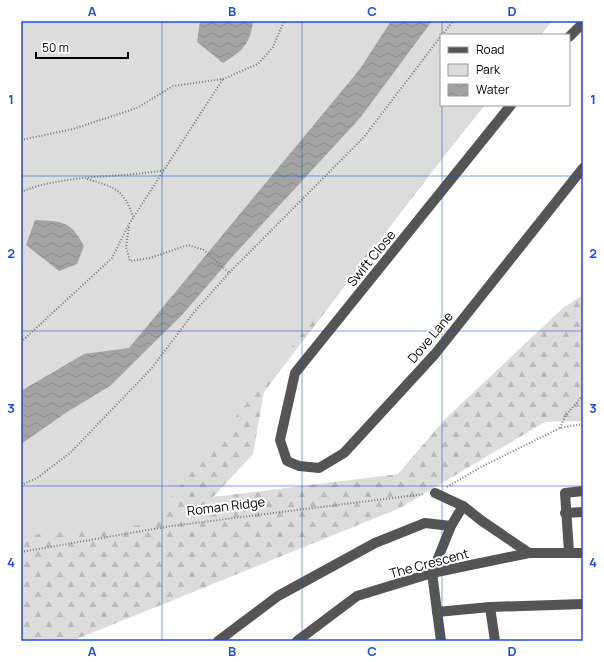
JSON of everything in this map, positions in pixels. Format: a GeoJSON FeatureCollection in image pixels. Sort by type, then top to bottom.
{"type":"FeatureCollection","features":[{"type":"Feature","properties":{"kind":"street"},"geometry":{"type":"LineString","coordinates":[[570,36],[583,23]]}},
{"type":"Feature","properties":{"kind":"street","name":"Swift Close"},"geometry":{"type":"LineString","coordinates":[[280,440],[295,372],[510,106]]}},
{"type":"Feature","properties":{"kind":"street","name":"Dove Lane"},"geometry":{"type":"LineString","coordinates":[[280,440],[287,461],[299,466],[319,468],[344,452],[435,354],[583,168]]}},
{"type":"Feature","properties":{"kind":"street"},"geometry":{"type":"LineString","coordinates":[[569,552],[565,513],[565,493],[583,491]]}},
{"type":"Feature","properties":{"kind":"street"},"geometry":{"type":"LineString","coordinates":[[436,493],[463,506],[529,553]]}},
{"type":"Feature","properties":{"kind":"street"},"geometry":{"type":"LineString","coordinates":[[441,641],[432,572],[451,526],[463,506]]}},
{"type":"Feature","properties":{"kind":"street"},"geometry":{"type":"LineString","coordinates":[[565,513],[583,512]]}},
{"type":"Feature","properties":{"kind":"street"},"geometry":{"type":"LineString","coordinates":[[218,641],[278,596],[375,543],[426,523],[451,526]]}},
{"type":"Feature","properties":{"kind":"street","name":"The Crescent"},"geometry":{"type":"LineString","coordinates":[[297,641],[357,596],[432,572],[529,553],[583,553]]}},
{"type":"Feature","properties":{"kind":"street"},"geometry":{"type":"LineString","coordinates":[[437,612],[490,607],[583,604]]}},
{"type":"Feature","properties":{"kind":"street"},"geometry":{"type":"LineString","coordinates":[[490,607],[495,641]]}},
{"type":"Feature","properties":{"kind":"path"},"geometry":{"type":"LineString","coordinates":[[21,140],[73,129],[137,108],[173,86],[223,79],[258,64],[273,47],[284,21]]}},
{"type":"Feature","properties":{"kind":"path"},"geometry":{"type":"LineString","coordinates":[[442,34],[452,21]]}},
{"type":"Feature","properties":{"kind":"path"},"geometry":{"type":"LineString","coordinates":[[21,485],[37,478],[70,453],[151,368],[195,311],[228,273],[364,137],[440,37]]}},
{"type":"Feature","properties":{"kind":"path"},"geometry":{"type":"LineString","coordinates":[[21,342],[112,258],[129,224],[223,79]]}},
{"type":"Feature","properties":{"kind":"path"},"geometry":{"type":"LineString","coordinates":[[21,192],[36,186],[66,179],[138,175],[165,170]]}},
{"type":"Feature","properties":{"kind":"path"},"geometry":{"type":"LineString","coordinates":[[85,178],[119,191],[128,202],[134,217]]}},
{"type":"Feature","properties":{"kind":"path"},"geometry":{"type":"LineString","coordinates":[[129,224],[126,247],[130,261],[150,258],[188,245],[204,250],[228,273]]}},
{"type":"Feature","properties":{"kind":"path"},"geometry":{"type":"LineString","coordinates":[[560,428],[566,416],[583,395]]}},
{"type":"Feature","properties":{"kind":"path","name":"Roman Ridge"},"geometry":{"type":"LineString","coordinates":[[21,552],[171,526],[436,493],[482,467],[560,428],[583,424]]}},
{"type":"Feature","properties":{"kind":"green space"},"geometry":{"type":"Polygon","coordinates":[[[21,21],[552,21],[542,34],[440,34],[440,106],[484,106],[150,524],[21,536],[21,21]]]}},
{"type":"Feature","properties":{"kind":"green space"},"geometry":{"type":"Polygon","coordinates":[[[440,106],[482,106],[264,392],[253,454],[213,497],[398,474],[444,420],[563,308],[583,295],[583,421],[545,422],[400,508],[72,641],[21,641],[21,513],[440,106]]]}},
{"type":"Feature","properties":{"kind":"water"},"geometry":{"type":"Polygon","coordinates":[[[200,21],[253,21],[250,36],[247,42],[240,51],[223,63],[197,42],[200,21]]]}},
{"type":"Feature","properties":{"kind":"water"},"geometry":{"type":"Polygon","coordinates":[[[391,21],[432,21],[360,118],[232,257],[182,315],[110,386],[67,412],[21,444],[21,391],[84,354],[129,348],[360,69],[391,21]]]}},
{"type":"Feature","properties":{"kind":"water"},"geometry":{"type":"Polygon","coordinates":[[[35,220],[59,222],[70,227],[75,232],[84,246],[77,264],[59,271],[26,245],[35,220]]]}}]}
